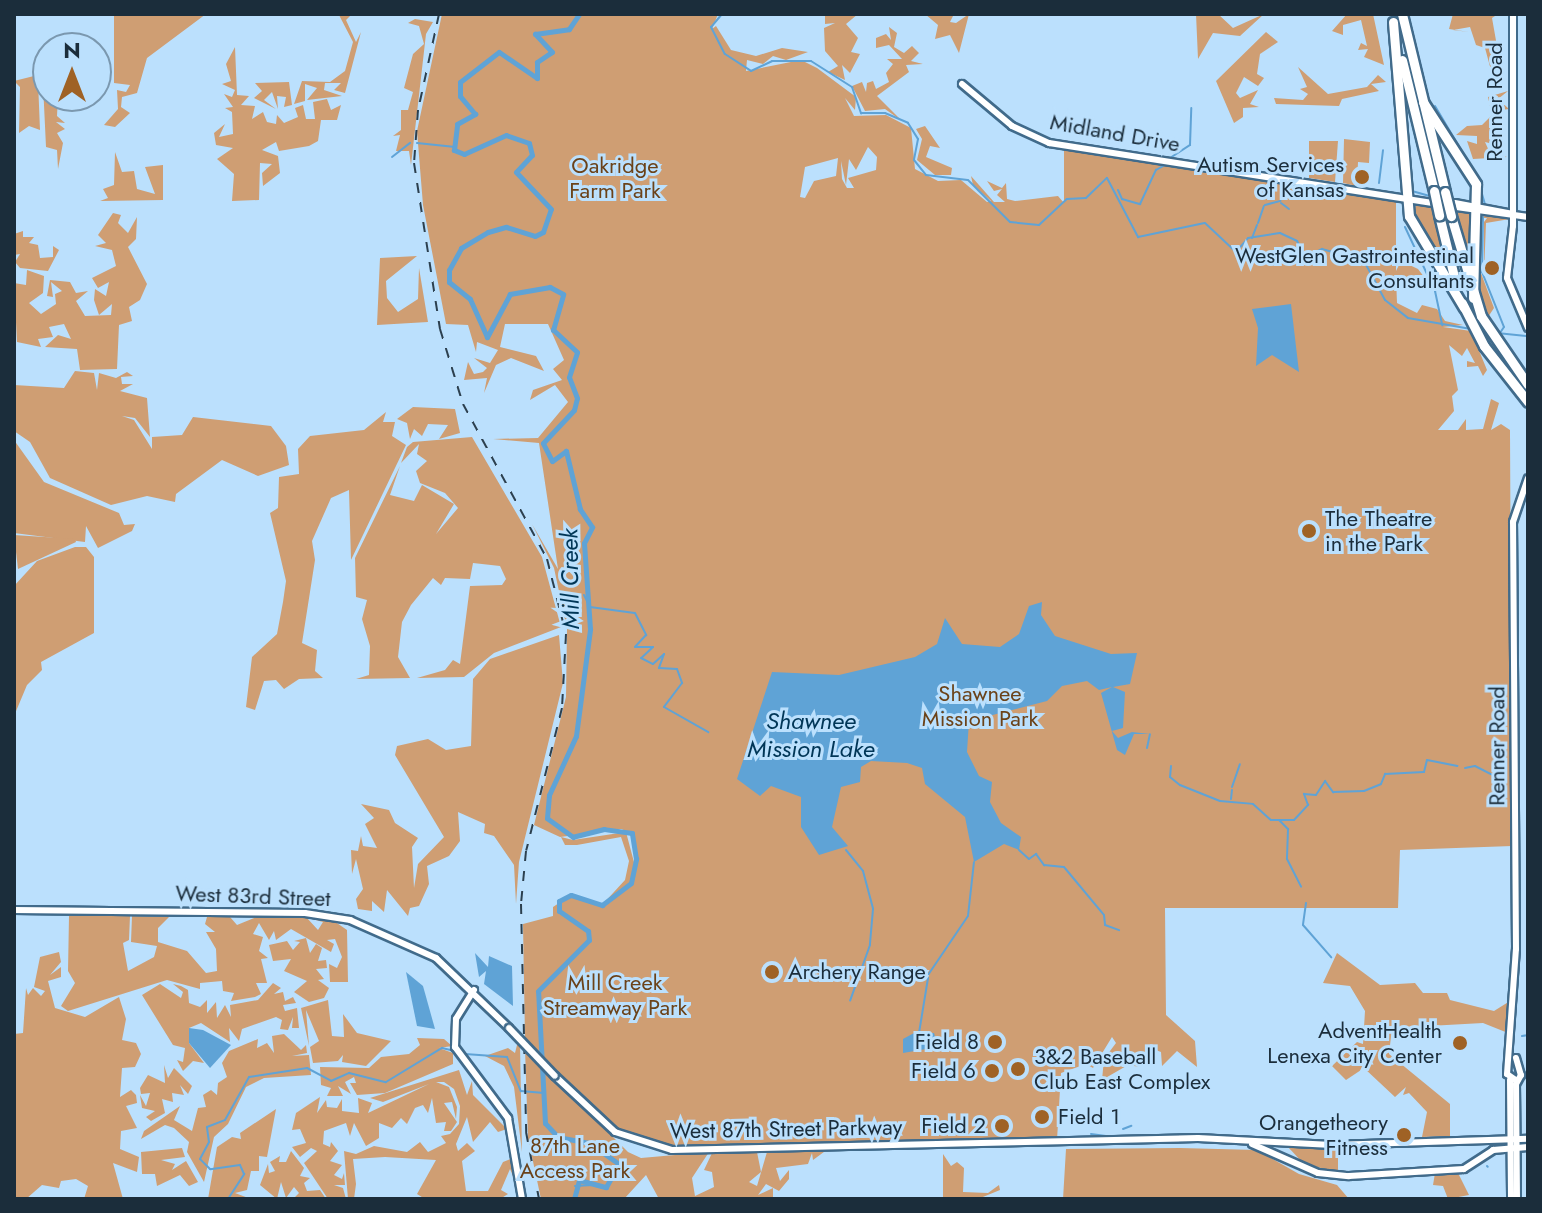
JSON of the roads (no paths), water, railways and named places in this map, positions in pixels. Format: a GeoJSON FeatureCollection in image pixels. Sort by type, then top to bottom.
{"type":"FeatureCollection","features":[{"type":"Feature","properties":{"kind":"highway"},"geometry":{"type":"LineString","coordinates":[[1404,14],[1439,192],[1439,215],[1466,311]]}},
{"type":"Feature","properties":{"kind":"highway"},"geometry":{"type":"LineString","coordinates":[[1392,18],[1403,196],[1410,220],[1484,346],[1528,402]]}},
{"type":"Feature","properties":{"kind":"highway"},"geometry":{"type":"LineString","coordinates":[[1392,18],[1439,192],[1451,216],[1473,298],[1499,346],[1528,385]]}},
{"type":"Feature","properties":{"kind":"highway"},"geometry":{"type":"LineString","coordinates":[[1423,102],[1468,165],[1478,208],[1473,298]]}},
{"type":"Feature","properties":{"kind":"main road","name":"Renner Road"},"geometry":{"type":"LineString","coordinates":[[1513,14],[1513,214],[1507,282],[1527,327]]}},
{"type":"Feature","properties":{"kind":"main road","name":"Midland Drive"},"geometry":{"type":"LineString","coordinates":[[962,84],[1012,126],[1043,141],[1528,217]]}},
{"type":"Feature","properties":{"kind":"main road","name":"Midland Drive"},"geometry":{"type":"LineString","coordinates":[[1373,193],[1403,196]]}},
{"type":"Feature","properties":{"kind":"main road","name":"Renner Road"},"geometry":{"type":"LineString","coordinates":[[1514,1199],[1513,522],[1528,478]]}},
{"type":"Feature","properties":{"kind":"main road","name":"West 83rd Street"},"geometry":{"type":"LineString","coordinates":[[14,910],[335,917],[415,945],[474,990],[570,1092]]}},
{"type":"Feature","properties":{"kind":"main road"},"geometry":{"type":"LineString","coordinates":[[474,990],[456,1019],[455,1045],[459,1059],[506,1115],[522,1199]]}},
{"type":"Feature","properties":{"kind":"main road","name":"Renner Road"},"geometry":{"type":"LineString","coordinates":[[1514,1069],[1514,1081]]}},
{"type":"Feature","properties":{"kind":"main road","name":"West 87th Street Parkway"},"geometry":{"type":"LineString","coordinates":[[570,1092],[615,1132],[662,1149],[1165,1140],[1338,1145],[1528,1141]]}},
{"type":"Feature","properties":{"kind":"main road","name":"West 87th Street Parkway"},"geometry":{"type":"LineString","coordinates":[[1165,1140],[1265,1145],[1327,1175],[1461,1169],[1513,1143]]}},
{"type":"Feature","properties":{"kind":"main road"},"geometry":{"type":"LineString","coordinates":[[1513,1143],[1528,1141]]}},
{"type":"Feature","properties":{"kind":"water"},"geometry":{"type":"Polygon","coordinates":[[[1291,304],[1299,372],[1272,355],[1256,366],[1258,328],[1252,309],[1291,304]]]}},
{"type":"Feature","properties":{"kind":"water","name":"Shawnee Mission Lake"},"geometry":{"type":"Polygon","coordinates":[[[1042,602],[1041,615],[1055,636],[1111,654],[1137,653],[1130,684],[1113,687],[1125,692],[1123,728],[1112,731],[1118,738],[1132,732],[1150,734],[1134,734],[1125,755],[1117,750],[1101,693],[1112,687],[1099,690],[1087,681],[1062,686],[1047,701],[969,721],[967,752],[979,776],[992,782],[990,802],[1001,823],[1021,837],[1019,850],[1004,844],[974,862],[965,817],[925,784],[922,768],[907,763],[871,761],[861,767],[860,782],[841,787],[832,827],[848,846],[819,855],[801,827],[801,797],[771,786],[760,796],[737,779],[772,672],[839,675],[915,657],[937,644],[945,618],[962,644],[1000,647],[1019,634],[1029,606],[1042,602]]]}},
{"type":"Feature","properties":{"kind":"water"},"geometry":{"type":"Polygon","coordinates":[[[475,953],[488,967],[489,956],[512,966],[513,1006],[484,984],[486,971],[479,977],[475,953]]]}},
{"type":"Feature","properties":{"kind":"water"},"geometry":{"type":"Polygon","coordinates":[[[406,972],[423,986],[435,1029],[417,1026],[406,972]]]}},
{"type":"Feature","properties":{"kind":"water"},"geometry":{"type":"Polygon","coordinates":[[[189,1028],[203,1030],[231,1045],[210,1068],[189,1043],[189,1028]]]}},
{"type":"Feature","properties":{"kind":"water"},"geometry":{"type":"Polygon","coordinates":[[[914,1033],[934,1033],[938,1047],[903,1053],[903,1039],[914,1033]]]}},
{"type":"Feature","properties":{"kind":"waterway","name":"Mill Creek"},"geometry":{"type":"LineString","coordinates":[[574,1199],[579,1180],[606,1187],[619,1164],[589,1143],[558,1137],[545,1123],[538,991],[589,940],[588,931],[559,911],[559,901],[571,895],[602,905],[631,883],[636,859],[632,833],[604,829],[573,837],[547,818],[549,795],[576,736],[590,629],[584,543],[592,527],[580,509],[566,451],[552,461],[543,443],[574,410],[577,398],[569,377],[577,352],[553,330],[563,294],[550,287],[510,294],[487,337],[470,299],[449,282],[449,270],[461,248],[488,232],[506,227],[535,236],[543,232],[551,209],[516,172],[532,155],[529,143],[506,135],[464,154],[454,150],[457,124],[475,114],[460,96],[460,82],[499,52],[537,78],[537,62],[552,52],[535,34],[569,29],[579,14]]}},
{"type":"Feature","properties":{"kind":"waterway"},"geometry":{"type":"LineString","coordinates":[[722,14],[711,27],[725,54],[751,71],[772,61],[811,61],[852,87],[861,113],[885,113],[908,123],[918,139],[914,160],[926,175],[968,180],[1010,222],[1039,225],[1067,199],[1086,198],[1107,178],[1138,237],[1205,223],[1236,252],[1248,238],[1280,233],[1297,241],[1306,257],[1322,249],[1364,261],[1385,300],[1408,318],[1471,329]]}},
{"type":"Feature","properties":{"kind":"waterway"},"geometry":{"type":"LineString","coordinates":[[1435,106],[1477,177]]}},
{"type":"Feature","properties":{"kind":"waterway"},"geometry":{"type":"LineString","coordinates":[[1170,158],[1190,145],[1191,108]]}},
{"type":"Feature","properties":{"kind":"waterway"},"geometry":{"type":"LineString","coordinates":[[392,157],[410,143]]}},
{"type":"Feature","properties":{"kind":"waterway"},"geometry":{"type":"LineString","coordinates":[[417,143],[453,147]]}},
{"type":"Feature","properties":{"kind":"waterway"},"geometry":{"type":"LineString","coordinates":[[1379,183],[1383,150]]}},
{"type":"Feature","properties":{"kind":"waterway"},"geometry":{"type":"LineString","coordinates":[[1118,190],[1122,199],[1140,204],[1156,170],[1167,164]]}},
{"type":"Feature","properties":{"kind":"waterway"},"geometry":{"type":"LineString","coordinates":[[1480,187],[1485,204]]}},
{"type":"Feature","properties":{"kind":"waterway"},"geometry":{"type":"LineString","coordinates":[[1412,191],[1433,197]]}},
{"type":"Feature","properties":{"kind":"waterway"},"geometry":{"type":"LineString","coordinates":[[1265,205],[1280,201]]}},
{"type":"Feature","properties":{"kind":"waterway"},"geometry":{"type":"LineString","coordinates":[[1281,203],[1289,209]]}},
{"type":"Feature","properties":{"kind":"waterway"},"geometry":{"type":"LineString","coordinates":[[1258,223],[1264,206]]}},
{"type":"Feature","properties":{"kind":"waterway"},"geometry":{"type":"LineString","coordinates":[[1483,217],[1482,272],[1504,327],[1500,333]]}},
{"type":"Feature","properties":{"kind":"waterway"},"geometry":{"type":"LineString","coordinates":[[1252,238],[1257,225]]}},
{"type":"Feature","properties":{"kind":"waterway"},"geometry":{"type":"LineString","coordinates":[[1405,227],[1435,291],[1442,325]]}},
{"type":"Feature","properties":{"kind":"waterway"},"geometry":{"type":"LineString","coordinates":[[1497,333],[1528,336]]}},
{"type":"Feature","properties":{"kind":"waterway"},"geometry":{"type":"LineString","coordinates":[[584,595],[590,607],[635,613],[646,635],[635,647],[653,647],[641,658],[653,664],[664,654],[659,668],[677,669],[682,683],[664,707],[708,732]]}},
{"type":"Feature","properties":{"kind":"waterway"},"geometry":{"type":"LineString","coordinates":[[1147,748],[1150,734]]}},
{"type":"Feature","properties":{"kind":"waterway"},"geometry":{"type":"LineString","coordinates":[[1171,766],[1170,777],[1180,785],[1220,801],[1253,804],[1271,820],[1294,820],[1308,805],[1304,794],[1316,795],[1325,781],[1333,792],[1364,791],[1381,784],[1385,774],[1424,772],[1427,760],[1457,766]]}},
{"type":"Feature","properties":{"kind":"waterway"},"geometry":{"type":"LineString","coordinates":[[1232,787],[1240,764]]}},
{"type":"Feature","properties":{"kind":"waterway"},"geometry":{"type":"LineString","coordinates":[[1465,768],[1475,766],[1503,780]]}},
{"type":"Feature","properties":{"kind":"waterway"},"geometry":{"type":"LineString","coordinates":[[1231,799],[1232,790]]}},
{"type":"Feature","properties":{"kind":"waterway"},"geometry":{"type":"LineString","coordinates":[[1279,820],[1288,829],[1287,859],[1301,887]]}},
{"type":"Feature","properties":{"kind":"waterway"},"geometry":{"type":"LineString","coordinates":[[846,850],[863,871],[873,909],[870,945],[850,1001]]}},
{"type":"Feature","properties":{"kind":"waterway"},"geometry":{"type":"LineString","coordinates":[[1019,850],[1029,859],[1036,854],[1044,865],[1064,867],[1104,915],[1105,925],[1119,930]]}},
{"type":"Feature","properties":{"kind":"waterway"},"geometry":{"type":"LineString","coordinates":[[928,975],[968,916],[974,862]]}},
{"type":"Feature","properties":{"kind":"waterway"},"geometry":{"type":"LineString","coordinates":[[1306,903],[1303,925],[1331,957]]}},
{"type":"Feature","properties":{"kind":"waterway"},"geometry":{"type":"LineString","coordinates":[[919,1033],[928,978]]}},
{"type":"Feature","properties":{"kind":"waterway"},"geometry":{"type":"LineString","coordinates":[[1522,1036],[1528,1035]]}},
{"type":"Feature","properties":{"kind":"waterway"},"geometry":{"type":"LineString","coordinates":[[228,1199],[244,1174],[240,1165],[210,1169],[200,1159],[209,1142],[207,1127],[225,1120],[249,1077],[307,1068],[331,1081],[349,1073],[386,1082],[442,1048],[455,1051]]}},
{"type":"Feature","properties":{"kind":"waterway"},"geometry":{"type":"LineString","coordinates":[[465,1054],[507,1057],[521,1091],[544,1093]]}},
{"type":"Feature","properties":{"kind":"waterway"},"geometry":{"type":"LineString","coordinates":[[1123,1129],[1131,1126]]}},
{"type":"Feature","properties":{"kind":"waterway"},"geometry":{"type":"LineString","coordinates":[[1091,1134],[1106,1136]]}},
{"type":"Feature","properties":{"kind":"waterway","name":"Mill Creek"},"geometry":{"type":"LineString","coordinates":[[575,1186],[597,1185]]}},
{"type":"Feature","properties":{"kind":"railway"},"geometry":{"type":"LineString","coordinates":[[439,14],[418,110],[414,163],[440,329],[463,404],[547,559],[566,634],[562,708],[526,851],[521,904],[526,1132],[539,1199]]}},
{"type":"Feature","properties":{"kind":"place","name":"Autism Services of Kansas"},"geometry":{"type":"Point","coordinates":[1362,177]}},
{"type":"Feature","properties":{"kind":"place","name":"WestGlen Gastrointestinal Consultants"},"geometry":{"type":"Point","coordinates":[1492,268]}},
{"type":"Feature","properties":{"kind":"place","name":"The Theatre in the Park"},"geometry":{"type":"Point","coordinates":[1309,531]}},
{"type":"Feature","properties":{"kind":"place","name":"Archery Range"},"geometry":{"type":"Point","coordinates":[772,972]}},
{"type":"Feature","properties":{"kind":"place","name":"Field 8"},"geometry":{"type":"Point","coordinates":[995,1042]}},
{"type":"Feature","properties":{"kind":"place","name":"AdventHealth Lenexa City Center"},"geometry":{"type":"Point","coordinates":[1460,1043]}},
{"type":"Feature","properties":{"kind":"place","name":"3&2 Baseball Club East Complex"},"geometry":{"type":"Point","coordinates":[1018,1069]}},
{"type":"Feature","properties":{"kind":"place","name":"Field 6"},"geometry":{"type":"Point","coordinates":[992,1071]}},
{"type":"Feature","properties":{"kind":"place","name":"Field 1"},"geometry":{"type":"Point","coordinates":[1042,1117]}},
{"type":"Feature","properties":{"kind":"place","name":"Field 2"},"geometry":{"type":"Point","coordinates":[1002,1126]}},
{"type":"Feature","properties":{"kind":"place","name":"Orangetheory Fitness"},"geometry":{"type":"Point","coordinates":[1404,1135]}},
{"type":"Feature","properties":{"kind":"park label","name":"Oakridge Farm Park"},"geometry":{"type":"Point","coordinates":[615,178]}},
{"type":"Feature","properties":{"kind":"park label","name":"Shawnee Mission Park"},"geometry":{"type":"Point","coordinates":[980,706]}},
{"type":"Feature","properties":{"kind":"park label","name":"Mill Creek Streamway Park"},"geometry":{"type":"Point","coordinates":[615,994]}},
{"type":"Feature","properties":{"kind":"park label","name":"87th Lane Access Park"},"geometry":{"type":"Point","coordinates":[575,1158]}}]}
